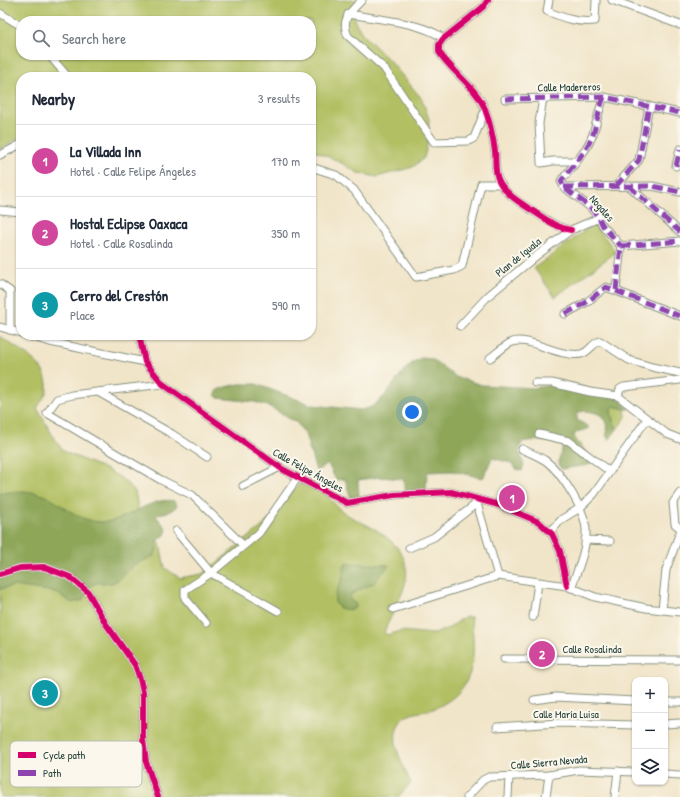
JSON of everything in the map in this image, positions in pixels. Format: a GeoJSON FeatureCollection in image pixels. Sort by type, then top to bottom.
{"type":"FeatureCollection","features":[{"type":"Feature","properties":{"kind":"street"},"geometry":{"type":"LineString","coordinates":[[362,0],[348,14],[345,21],[345,29],[348,36],[384,68],[434,142],[469,141],[474,138],[485,110]]}},
{"type":"Feature","properties":{"kind":"street"},"geometry":{"type":"LineString","coordinates":[[488,0],[483,7],[443,39],[439,45],[439,52],[480,100],[485,110],[495,151],[495,170],[501,184],[520,203],[558,226],[571,230]]}},
{"type":"Feature","properties":{"kind":"street"},"geometry":{"type":"LineString","coordinates":[[549,0],[548,10],[559,16],[584,22],[595,21],[596,0]]}},
{"type":"Feature","properties":{"kind":"street"},"geometry":{"type":"LineString","coordinates":[[612,0],[680,24]]}},
{"type":"Feature","properties":{"kind":"street"},"geometry":{"type":"LineString","coordinates":[[0,13],[16,23]]}},
{"type":"Feature","properties":{"kind":"street"},"geometry":{"type":"LineString","coordinates":[[348,14],[424,28],[437,33],[443,39]]}},
{"type":"Feature","properties":{"kind":"street"},"geometry":{"type":"LineString","coordinates":[[53,60],[64,72]]}},
{"type":"Feature","properties":{"kind":"street"},"geometry":{"type":"LineString","coordinates":[[604,97],[597,115],[593,135],[577,161],[561,181],[564,187],[652,186],[680,192]]}},
{"type":"Feature","properties":{"kind":"street","name":"Calle Madereros"},"geometry":{"type":"LineString","coordinates":[[504,99],[604,97],[680,112]]}},
{"type":"Feature","properties":{"kind":"street"},"geometry":{"type":"LineString","coordinates":[[543,98],[539,123],[541,163],[553,161],[577,161]]}},
{"type":"Feature","properties":{"kind":"street"},"geometry":{"type":"LineString","coordinates":[[616,186],[639,160],[649,106]]}},
{"type":"Feature","properties":{"kind":"street"},"geometry":{"type":"LineString","coordinates":[[0,155],[16,147]]}},
{"type":"Feature","properties":{"kind":"street"},"geometry":{"type":"LineString","coordinates":[[676,166],[680,149]]}},
{"type":"Feature","properties":{"kind":"street"},"geometry":{"type":"LineString","coordinates":[[316,169],[333,174],[352,187],[382,227],[412,274],[418,277],[454,270],[462,266],[481,184],[501,184]]}},
{"type":"Feature","properties":{"kind":"street"},"geometry":{"type":"LineString","coordinates":[[629,186],[680,232]]}},
{"type":"Feature","properties":{"kind":"street","name":"Nogales"},"geometry":{"type":"LineString","coordinates":[[564,187],[590,207],[599,218],[602,226],[621,246]]}},
{"type":"Feature","properties":{"kind":"street"},"geometry":{"type":"LineString","coordinates":[[0,210],[16,212]]}},
{"type":"Feature","properties":{"kind":"street","name":"Plan de Iguala"},"geometry":{"type":"LineString","coordinates":[[460,326],[496,290],[571,230],[599,218]]}},
{"type":"Feature","properties":{"kind":"street"},"geometry":{"type":"LineString","coordinates":[[616,290],[621,246],[680,241]]}},
{"type":"Feature","properties":{"kind":"street"},"geometry":{"type":"LineString","coordinates":[[0,284],[10,290],[10,330]]}},
{"type":"Feature","properties":{"kind":"street"},"geometry":{"type":"LineString","coordinates":[[565,314],[587,302],[606,287],[680,316]]}},
{"type":"Feature","properties":{"kind":"street"},"geometry":{"type":"LineString","coordinates":[[0,327],[16,332]]}},
{"type":"Feature","properties":{"kind":"street"},"geometry":{"type":"LineString","coordinates":[[43,340],[145,362]]}},
{"type":"Feature","properties":{"kind":"street","name":"Calle Felipe Ángeles"},"geometry":{"type":"LineString","coordinates":[[140,340],[145,362],[163,384],[280,468],[347,503],[394,495],[451,492],[476,501],[499,505],[539,522],[550,532],[560,551],[569,587]]}},
{"type":"Feature","properties":{"kind":"street"},"geometry":{"type":"LineString","coordinates":[[490,358],[510,343],[524,340],[561,354],[581,354],[589,350],[596,342],[600,341],[630,360],[680,373]]}},
{"type":"Feature","properties":{"kind":"street"},"geometry":{"type":"LineString","coordinates":[[618,396],[620,389],[624,386],[680,380]]}},
{"type":"Feature","properties":{"kind":"street"},"geometry":{"type":"LineString","coordinates":[[535,383],[552,383],[570,386],[590,392],[618,396],[667,434],[680,439]]}},
{"type":"Feature","properties":{"kind":"street"},"geometry":{"type":"LineString","coordinates":[[163,384],[57,399],[47,413],[160,480],[192,495],[243,545]]}},
{"type":"Feature","properties":{"kind":"street"},"geometry":{"type":"LineString","coordinates":[[98,392],[172,434],[207,457]]}},
{"type":"Feature","properties":{"kind":"street"},"geometry":{"type":"LineString","coordinates":[[550,532],[562,519],[580,508],[594,494],[648,418]]}},
{"type":"Feature","properties":{"kind":"street"},"geometry":{"type":"LineString","coordinates":[[539,434],[569,441],[609,471]]}},
{"type":"Feature","properties":{"kind":"street"},"geometry":{"type":"LineString","coordinates":[[522,449],[546,461],[558,472],[580,508],[586,528],[585,540],[583,552],[569,587]]}},
{"type":"Feature","properties":{"kind":"street"},"geometry":{"type":"LineString","coordinates":[[244,486],[280,468]]}},
{"type":"Feature","properties":{"kind":"street"},"geometry":{"type":"LineString","coordinates":[[206,623],[183,594],[185,590],[211,573],[259,533],[298,477]]}},
{"type":"Feature","properties":{"kind":"street"},"geometry":{"type":"LineString","coordinates":[[680,493],[674,503],[675,524],[680,528]]}},
{"type":"Feature","properties":{"kind":"street"},"geometry":{"type":"LineString","coordinates":[[409,548],[434,537],[476,501],[498,576]]}},
{"type":"Feature","properties":{"kind":"street"},"geometry":{"type":"LineString","coordinates":[[176,531],[211,573],[278,611]]}},
{"type":"Feature","properties":{"kind":"street"},"geometry":{"type":"LineString","coordinates":[[662,610],[666,570],[680,532]]}},
{"type":"Feature","properties":{"kind":"street"},"geometry":{"type":"LineString","coordinates":[[585,540],[610,541]]}},
{"type":"Feature","properties":{"kind":"street"},"geometry":{"type":"LineString","coordinates":[[0,574],[20,568],[44,568],[70,577],[88,592],[106,624],[135,664],[143,692],[143,740],[146,762],[158,797]]}},
{"type":"Feature","properties":{"kind":"street"},"geometry":{"type":"LineString","coordinates":[[394,609],[498,576],[569,587],[595,597],[646,608],[680,612]]}},
{"type":"Feature","properties":{"kind":"street"},"geometry":{"type":"LineString","coordinates":[[533,617],[538,583]]}},
{"type":"Feature","properties":{"kind":"street","name":"Calle Rosalinda"},"geometry":{"type":"LineString","coordinates":[[504,659],[680,660]]}},
{"type":"Feature","properties":{"kind":"street"},"geometry":{"type":"LineString","coordinates":[[534,700],[556,698],[632,701]]}},
{"type":"Feature","properties":{"kind":"street"},"geometry":{"type":"LineString","coordinates":[[668,702],[680,702]]}},
{"type":"Feature","properties":{"kind":"street"},"geometry":{"type":"LineString","coordinates":[[668,724],[680,723]]}},
{"type":"Feature","properties":{"kind":"street","name":"Calle María Luisa"},"geometry":{"type":"LineString","coordinates":[[497,727],[559,724],[632,725]]}},
{"type":"Feature","properties":{"kind":"street","name":"Calle Sierra Nevada"},"geometry":{"type":"LineString","coordinates":[[467,797],[483,780],[489,778],[549,775],[579,770],[632,772]]}},
{"type":"Feature","properties":{"kind":"street"},"geometry":{"type":"LineString","coordinates":[[615,797],[618,771]]}},
{"type":"Feature","properties":{"kind":"street"},"geometry":{"type":"LineString","coordinates":[[668,774],[680,775]]}},
{"type":"Feature","properties":{"kind":"street"},"geometry":{"type":"LineString","coordinates":[[546,797],[549,775]]}},
{"type":"Feature","properties":{"kind":"street"},"geometry":{"type":"LineString","coordinates":[[508,797],[509,777]]}},
{"type":"Feature","properties":{"kind":"green space"},"geometry":{"type":"Polygon","coordinates":[[[0,0],[363,0],[357,8],[354,20],[362,33],[390,61],[422,99],[429,119],[428,141],[424,158],[413,167],[377,177],[358,173],[338,161],[316,151],[316,72],[16,72],[16,139],[0,150],[0,0]]]}},
{"type":"Feature","properties":{"kind":"green space"},"geometry":{"type":"Polygon","coordinates":[[[594,224],[616,252],[555,297],[534,268],[594,224]]]}},
{"type":"Feature","properties":{"kind":"green space"},"geometry":{"type":"Polygon","coordinates":[[[0,336],[31,358],[43,371],[47,391],[37,408],[57,443],[65,452],[103,468],[121,478],[135,491],[139,514],[160,544],[165,568],[180,578],[202,574],[263,526],[298,485],[311,479],[343,512],[378,531],[393,543],[402,555],[406,567],[406,578],[398,604],[384,632],[387,635],[401,631],[434,634],[451,627],[464,617],[471,617],[473,632],[473,659],[466,683],[458,693],[447,702],[433,709],[407,716],[399,725],[396,733],[397,750],[411,783],[398,797],[0,797],[0,336]]]}},
{"type":"Feature","properties":{"kind":"green space"},"geometry":{"type":"Polygon","coordinates":[[[421,358],[432,359],[456,377],[482,385],[534,388],[558,384],[573,384],[621,400],[629,409],[614,406],[611,408],[612,418],[617,429],[609,440],[607,437],[607,423],[601,415],[589,411],[577,413],[577,420],[589,427],[576,432],[574,437],[593,461],[589,465],[561,469],[558,462],[563,446],[549,442],[526,441],[522,442],[519,450],[524,465],[522,471],[516,469],[511,463],[492,458],[483,478],[452,471],[427,472],[426,489],[406,491],[403,479],[380,477],[358,480],[359,498],[351,499],[345,479],[336,480],[328,464],[316,471],[305,434],[297,423],[270,407],[255,402],[218,398],[215,395],[216,391],[222,388],[239,384],[256,384],[312,405],[362,410],[371,407],[379,401],[405,370],[412,363],[421,358]]]}},
{"type":"Feature","properties":{"kind":"green space"},"geometry":{"type":"Polygon","coordinates":[[[614,406],[625,409],[626,417],[617,429],[612,418],[611,408],[614,406]]]}},
{"type":"Feature","properties":{"kind":"green space"},"geometry":{"type":"Polygon","coordinates":[[[24,491],[45,496],[74,514],[87,520],[101,522],[120,518],[156,502],[165,500],[174,501],[177,505],[169,512],[156,516],[167,529],[165,535],[156,541],[157,549],[154,556],[134,565],[118,580],[112,583],[96,583],[90,586],[83,600],[72,603],[55,592],[15,586],[0,589],[0,493],[24,491]]]}},
{"type":"Feature","properties":{"kind":"green space"},"geometry":{"type":"Polygon","coordinates":[[[346,563],[389,565],[374,583],[351,594],[350,600],[356,604],[355,608],[349,610],[338,607],[335,600],[346,563]]]}},
{"type":"Feature","properties":{"kind":"marked path"},"geometry":{"type":"LineString","coordinates":[[604,97],[593,134],[587,147],[561,181],[564,187],[590,207],[599,218],[603,226],[621,246]]}},
{"type":"Feature","properties":{"kind":"marked path"},"geometry":{"type":"LineString","coordinates":[[505,99],[604,97],[680,113]]}},
{"type":"Feature","properties":{"kind":"marked path"},"geometry":{"type":"LineString","coordinates":[[616,186],[639,160],[649,106]]}},
{"type":"Feature","properties":{"kind":"marked path"},"geometry":{"type":"LineString","coordinates":[[676,166],[680,149]]}},
{"type":"Feature","properties":{"kind":"marked path"},"geometry":{"type":"LineString","coordinates":[[629,186],[680,232]]}},
{"type":"Feature","properties":{"kind":"marked path"},"geometry":{"type":"LineString","coordinates":[[564,187],[652,186],[680,192]]}},
{"type":"Feature","properties":{"kind":"marked path"},"geometry":{"type":"LineString","coordinates":[[621,246],[680,241]]}},
{"type":"Feature","properties":{"kind":"marked path"},"geometry":{"type":"LineString","coordinates":[[616,290],[621,246]]}},
{"type":"Feature","properties":{"kind":"marked path"},"geometry":{"type":"LineString","coordinates":[[565,314],[587,302],[606,287],[680,316]]}},
{"type":"Feature","properties":{"kind":"cycle path"},"geometry":{"type":"LineString","coordinates":[[488,0],[483,7],[443,39],[439,45],[439,52],[476,94],[485,109],[495,151],[496,174],[502,186],[514,198],[547,220],[571,230]]}},
{"type":"Feature","properties":{"kind":"cycle path"},"geometry":{"type":"LineString","coordinates":[[140,340],[145,362],[163,384],[282,469],[347,503],[394,495],[451,492],[499,505],[539,522],[552,534],[560,551],[567,586]]}},
{"type":"Feature","properties":{"kind":"cycle path"},"geometry":{"type":"LineString","coordinates":[[0,574],[20,568],[44,567],[70,577],[88,592],[106,624],[135,665],[140,679],[143,692],[143,740],[146,762],[158,797]]}},
{"type":"Feature","properties":{"kind":"place","name":"La Villada Inn"},"geometry":{"type":"Point","coordinates":[512,498]}},
{"type":"Feature","properties":{"kind":"place","name":"Hostal Eclipse Oaxaca"},"geometry":{"type":"Point","coordinates":[542,654]}},
{"type":"Feature","properties":{"kind":"place","name":"Cerro del Crestón"},"geometry":{"type":"Point","coordinates":[45,693]}}]}
